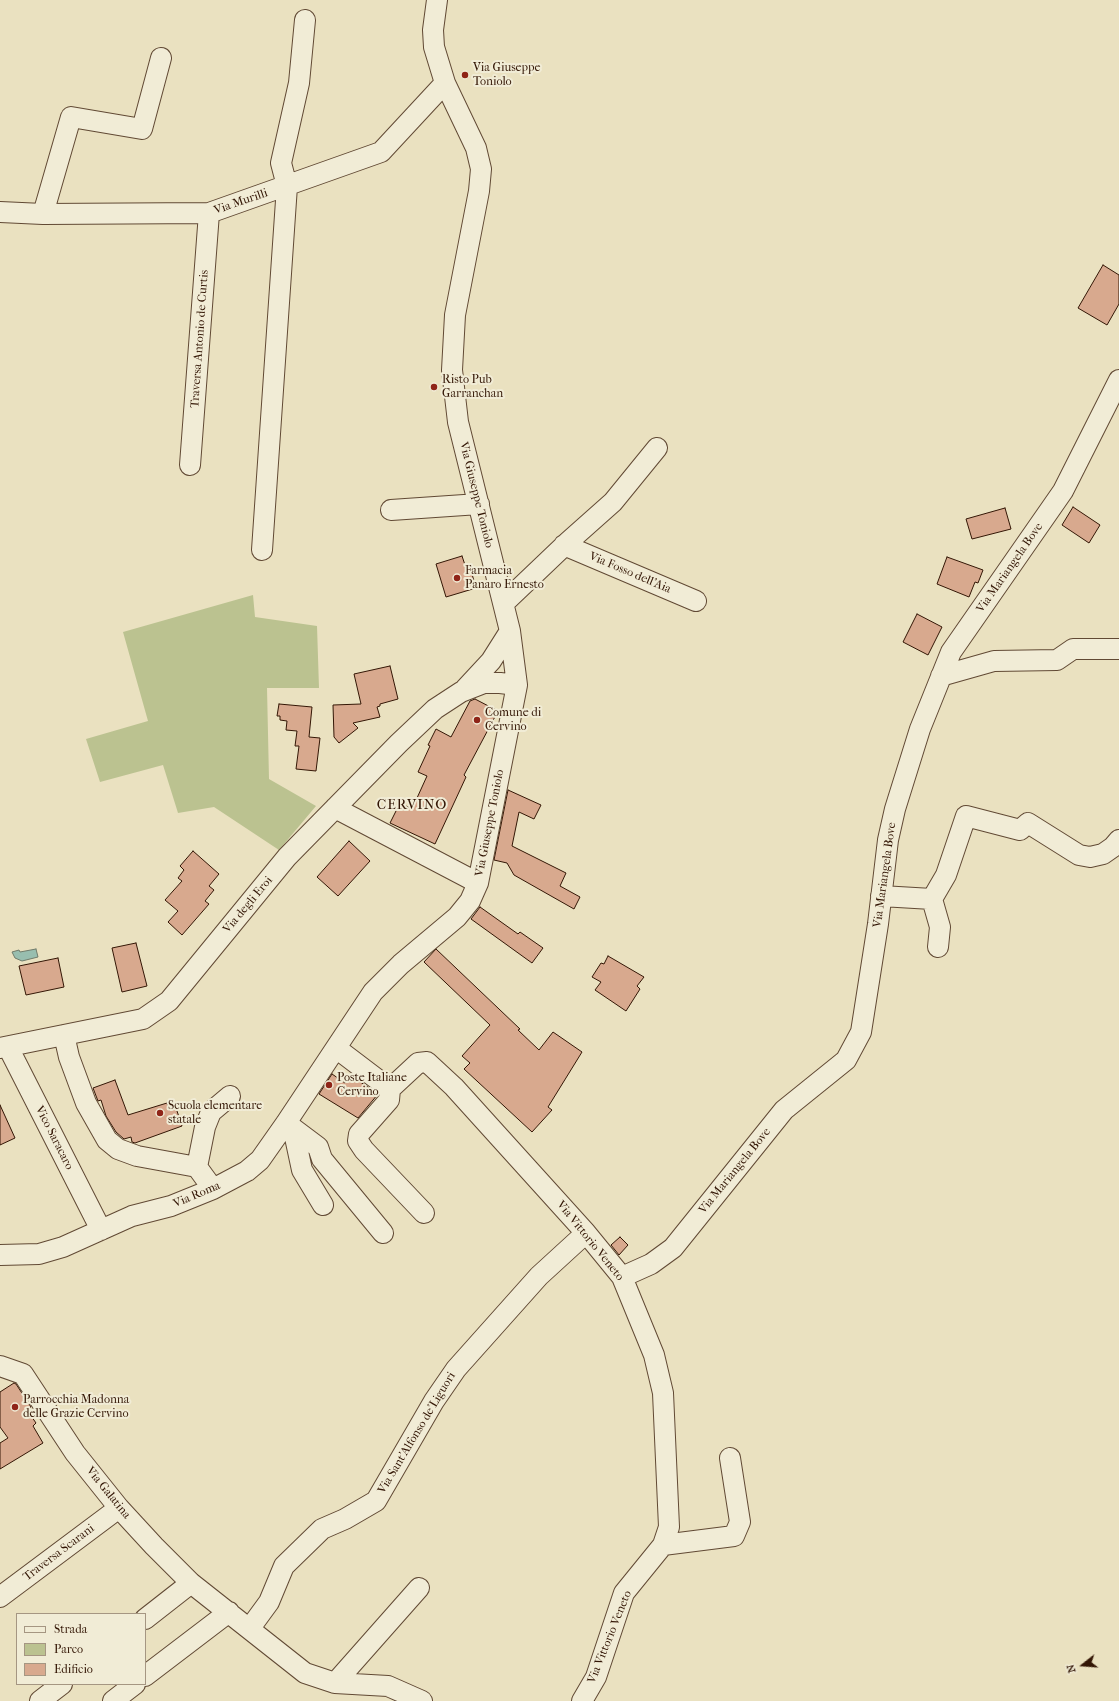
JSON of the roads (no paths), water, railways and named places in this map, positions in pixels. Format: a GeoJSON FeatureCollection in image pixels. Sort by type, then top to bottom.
{"type":"FeatureCollection","features":[{"type":"Feature","properties":{"kind":"street","name":"Via Giuseppe Toniolo"},"geometry":{"type":"LineString","coordinates":[[336,1048],[373,992],[400,964],[457,917],[470,901],[478,883],[517,685],[510,631],[504,603],[458,422],[452,370],[455,315],[479,191],[481,169],[476,148],[445,83],[434,47],[433,30],[437,0]]}},
{"type":"Feature","properties":{"kind":"street"},"geometry":{"type":"LineString","coordinates":[[262,550],[287,186],[281,163],[299,83],[305,20]]}},
{"type":"Feature","properties":{"kind":"street"},"geometry":{"type":"LineString","coordinates":[[43,214],[71,117],[142,129],[161,58]]}},
{"type":"Feature","properties":{"kind":"street","name":"Via Murilli"},"geometry":{"type":"LineString","coordinates":[[0,212],[43,214],[209,213],[382,152],[445,83]]}},
{"type":"Feature","properties":{"kind":"street","name":"Traversa Antonio de Curtis"},"geometry":{"type":"LineString","coordinates":[[190,465],[209,213]]}},
{"type":"Feature","properties":{"kind":"street","name":"Via Mariangela Bove"},"geometry":{"type":"LineString","coordinates":[[622,1277],[651,1264],[673,1248],[784,1110],[846,1060],[861,1032],[888,840],[895,809],[920,729],[941,676],[951,652],[1063,491],[1119,380]]}},
{"type":"Feature","properties":{"kind":"street"},"geometry":{"type":"LineString","coordinates":[[504,603],[564,545],[612,502],[657,448]]}},
{"type":"Feature","properties":{"kind":"street"},"geometry":{"type":"LineString","coordinates":[[391,510],[479,504]]}},
{"type":"Feature","properties":{"kind":"street","name":"Via Fosso dell'Aia"},"geometry":{"type":"LineString","coordinates":[[564,545],[696,601]]}},
{"type":"Feature","properties":{"kind":"street","name":"Via degli Eroi"},"geometry":{"type":"LineString","coordinates":[[461,692],[491,661],[510,631]]}},
{"type":"Feature","properties":{"kind":"street"},"geometry":{"type":"LineString","coordinates":[[941,676],[994,661],[1057,660],[1073,649],[1119,649]]}},
{"type":"Feature","properties":{"kind":"street","name":"Via degli Eroi"},"geometry":{"type":"LineString","coordinates":[[4,1048],[142,1019],[169,1001],[288,857],[398,742],[435,709],[461,692],[484,683],[517,685]]}},
{"type":"Feature","properties":{"kind":"street"},"geometry":{"type":"LineString","coordinates":[[335,808],[478,883]]}},
{"type":"Feature","properties":{"kind":"street"},"geometry":{"type":"LineString","coordinates":[[938,947],[940,927],[932,899],[946,875],[966,816],[1020,830],[1028,823],[1079,855],[1090,857],[1103,854],[1113,847],[1119,840]]}},
{"type":"Feature","properties":{"kind":"street"},"geometry":{"type":"LineString","coordinates":[[881,896],[932,899]]}},
{"type":"Feature","properties":{"kind":"street"},"geometry":{"type":"LineString","coordinates":[[64,1035],[69,1057],[86,1102],[107,1140],[118,1149],[137,1156],[197,1167],[213,1189]]}},
{"type":"Feature","properties":{"kind":"street","name":"Vico Saracaro"},"geometry":{"type":"LineString","coordinates":[[4,1048],[101,1230]]}},
{"type":"Feature","properties":{"kind":"street"},"geometry":{"type":"LineString","coordinates":[[336,1048],[390,1089],[389,1100],[360,1134],[358,1142],[424,1213]]}},
{"type":"Feature","properties":{"kind":"street","name":"Via Roma"},"geometry":{"type":"LineString","coordinates":[[0,1255],[38,1254],[63,1247],[132,1216],[171,1206],[213,1189],[247,1171],[260,1160],[289,1126],[336,1048]]}},
{"type":"Feature","properties":{"kind":"street","name":"Via Vittorio Veneto"},"geometry":{"type":"LineString","coordinates":[[390,1089],[418,1063],[427,1062],[454,1088],[586,1233],[622,1277],[654,1354],[663,1393],[669,1527],[663,1545],[624,1593],[596,1677],[582,1701]]}},
{"type":"Feature","properties":{"kind":"street"},"geometry":{"type":"LineString","coordinates":[[197,1167],[205,1127],[211,1112],[230,1096]]}},
{"type":"Feature","properties":{"kind":"street"},"geometry":{"type":"LineString","coordinates":[[289,1126],[302,1170],[323,1205]]}},
{"type":"Feature","properties":{"kind":"street"},"geometry":{"type":"LineString","coordinates":[[289,1126],[318,1147],[322,1159],[383,1233]]}},
{"type":"Feature","properties":{"kind":"street","name":"Via Sant'Alfonso de'Liguori"},"geometry":{"type":"LineString","coordinates":[[250,1628],[269,1602],[284,1566],[322,1529],[345,1519],[376,1501],[434,1401],[456,1368],[539,1276],[586,1233]]}},
{"type":"Feature","properties":{"kind":"street","name":"Via Galatina"},"geometry":{"type":"LineString","coordinates":[[0,1366],[23,1374],[75,1453],[119,1508],[154,1546],[191,1583],[250,1628],[305,1674],[335,1683],[388,1686],[403,1697],[422,1701]]}},
{"type":"Feature","properties":{"kind":"street"},"geometry":{"type":"LineString","coordinates":[[663,1545],[734,1536],[740,1522],[730,1458]]}},
{"type":"Feature","properties":{"kind":"street","name":"Traversa Scarani"},"geometry":{"type":"LineString","coordinates":[[0,1597],[119,1508]]}},
{"type":"Feature","properties":{"kind":"street"},"geometry":{"type":"LineString","coordinates":[[146,1618],[191,1583]]}},
{"type":"Feature","properties":{"kind":"street"},"geometry":{"type":"LineString","coordinates":[[335,1683],[419,1588]]}},
{"type":"Feature","properties":{"kind":"street"},"geometry":{"type":"LineString","coordinates":[[146,1675],[229,1612]]}},
{"type":"Feature","properties":{"kind":"street"},"geometry":{"type":"LineString","coordinates":[[40,1701],[61,1685]]}},
{"type":"Feature","properties":{"kind":"street"},"geometry":{"type":"LineString","coordinates":[[113,1701],[134,1685]]}},
{"type":"Feature","properties":{"kind":"place","name":"Via Giuseppe Toniolo"},"geometry":{"type":"Point","coordinates":[465,75]}},
{"type":"Feature","properties":{"kind":"place","name":"Risto Pub Garranchan"},"geometry":{"type":"Point","coordinates":[434,387]}},
{"type":"Feature","properties":{"kind":"place","name":"Farmacia Panaro Ernesto"},"geometry":{"type":"Point","coordinates":[457,578]}},
{"type":"Feature","properties":{"kind":"place","name":"Comune di Cervino"},"geometry":{"type":"Point","coordinates":[477,720]}},
{"type":"Feature","properties":{"kind":"place","name":"Poste Italiane Cervino"},"geometry":{"type":"Point","coordinates":[329,1085]}},
{"type":"Feature","properties":{"kind":"place","name":"Scuola elementare statale"},"geometry":{"type":"Point","coordinates":[160,1113]}},
{"type":"Feature","properties":{"kind":"place","name":"Parrocchia Madonna delle Grazie Cervino"},"geometry":{"type":"Point","coordinates":[15,1407]}},
{"type":"Feature","properties":{"kind":"district","name":"CERVINO"},"geometry":{"type":"Point","coordinates":[412,806]}}]}
